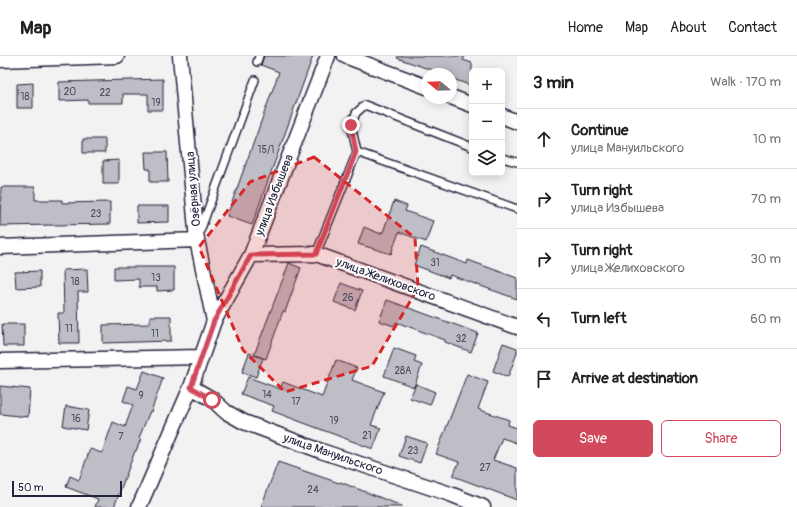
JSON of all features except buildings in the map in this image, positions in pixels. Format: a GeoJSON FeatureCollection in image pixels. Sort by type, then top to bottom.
{"type":"FeatureCollection","features":[{"type":"Feature","properties":{"kind":"street"},"geometry":{"type":"LineString","coordinates":[[0,60],[117,56]]}},
{"type":"Feature","properties":{"kind":"street","name":"Озёрная улица"},"geometry":{"type":"LineString","coordinates":[[180,56],[197,240],[214,321]]}},
{"type":"Feature","properties":{"kind":"street","name":"улица Избышева"},"geometry":{"type":"LineString","coordinates":[[139,507],[191,387],[214,321],[251,255],[328,56]]}},
{"type":"Feature","properties":{"kind":"street"},"geometry":{"type":"LineString","coordinates":[[346,56],[421,85]]}},
{"type":"Feature","properties":{"kind":"street"},"geometry":{"type":"LineString","coordinates":[[457,99],[469,104]]}},
{"type":"Feature","properties":{"kind":"street"},"geometry":{"type":"LineString","coordinates":[[505,117],[517,122]]}},
{"type":"Feature","properties":{"kind":"street"},"geometry":{"type":"LineString","coordinates":[[0,247],[197,240]]}},
{"type":"Feature","properties":{"kind":"street","name":"улица Желиховского"},"geometry":{"type":"LineString","coordinates":[[251,255],[316,254],[517,327]]}},
{"type":"Feature","properties":{"kind":"street"},"geometry":{"type":"LineString","coordinates":[[0,361],[201,357]]}},
{"type":"Feature","properties":{"kind":"street","name":"улица Мануильского"},"geometry":{"type":"LineString","coordinates":[[191,387],[212,400],[226,412],[244,422],[321,451],[450,494],[483,507]]}},
{"type":"Feature","properties":{"kind":"lane"},"geometry":{"type":"LineString","coordinates":[[197,240],[255,80]]}},
{"type":"Feature","properties":{"kind":"lane"},"geometry":{"type":"LineString","coordinates":[[316,254],[356,152],[351,125],[356,113],[364,105],[469,147]]}},
{"type":"Feature","properties":{"kind":"lane"},"geometry":{"type":"LineString","coordinates":[[356,152],[517,209]]}},
{"type":"Feature","properties":{"kind":"lane"},"geometry":{"type":"LineString","coordinates":[[505,159],[517,162]]}},
{"type":"Feature","properties":{"kind":"highlighted area"},"geometry":{"type":"Polygon","coordinates":[[[314,157],[415,238],[418,288],[372,366],[285,392],[243,350],[199,247],[250,182],[314,157]]]}},
{"type":"Feature","properties":{"kind":"route"},"geometry":{"type":"LineString","coordinates":[[212,400],[191,387],[214,321],[251,255],[316,254],[356,152],[351,125]]}}]}
